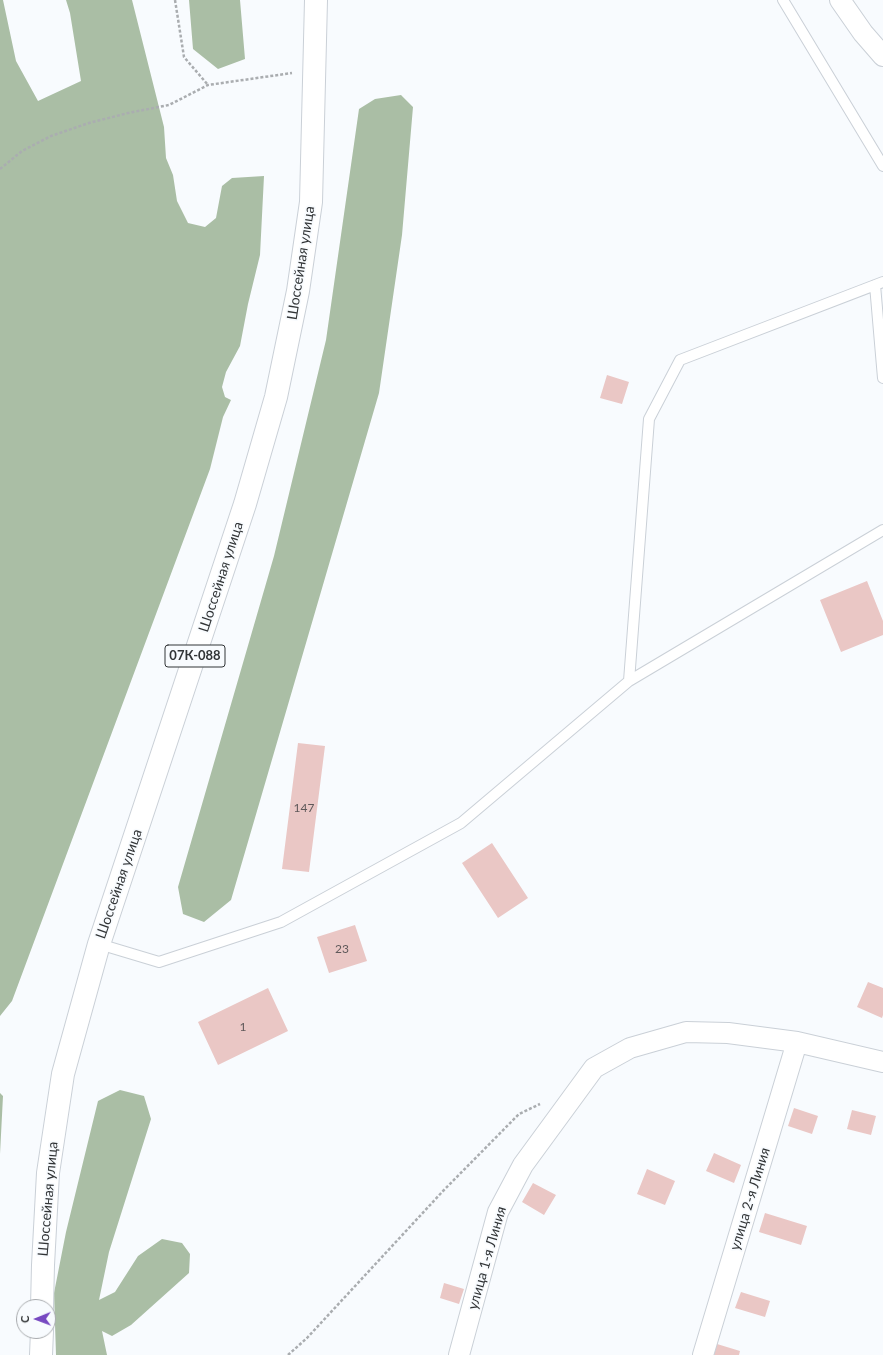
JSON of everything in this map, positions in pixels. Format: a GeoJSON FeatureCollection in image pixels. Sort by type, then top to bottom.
{"type":"FeatureCollection","features":[{"type":"Feature","properties":{"kind":"main road","name":"Шоссейная улица"},"geometry":{"type":"LineString","coordinates":[[42,1299],[48,1173],[62,1082],[99,944],[245,504],[276,397],[298,291],[311,202],[316,0]]}},
{"type":"Feature","properties":{"kind":"main road"},"geometry":{"type":"LineString","coordinates":[[41,1355],[42,1339]]}},
{"type":"Feature","properties":{"kind":"street"},"geometry":{"type":"LineString","coordinates":[[840,0],[863,33],[883,56]]}},
{"type":"Feature","properties":{"kind":"street","name":"улица 1-я Линия"},"geometry":{"type":"LineString","coordinates":[[459,1355],[498,1212],[523,1165],[594,1068],[630,1048],[686,1032],[728,1033],[797,1042],[883,1062]]}},
{"type":"Feature","properties":{"kind":"street","name":"улица 2-я Линия"},"geometry":{"type":"LineString","coordinates":[[703,1355],[797,1042]]}},
{"type":"Feature","properties":{"kind":"lane"},"geometry":{"type":"LineString","coordinates":[[783,0],[883,166]]}},
{"type":"Feature","properties":{"kind":"lane"},"geometry":{"type":"LineString","coordinates":[[629,681],[649,419],[680,360],[879,284],[883,378]]}},
{"type":"Feature","properties":{"kind":"lane"},"geometry":{"type":"LineString","coordinates":[[99,944],[159,962],[281,922],[461,823],[629,681],[883,530]]}},
{"type":"Feature","properties":{"kind":"path"},"geometry":{"type":"LineString","coordinates":[[175,0],[184,57],[208,85]]}},
{"type":"Feature","properties":{"kind":"path"},"geometry":{"type":"LineString","coordinates":[[0,169],[22,152],[51,136],[89,123],[169,105],[208,85],[314,69]]}},
{"type":"Feature","properties":{"kind":"path"},"geometry":{"type":"LineString","coordinates":[[288,1355],[307,1338],[443,1190],[519,1114],[546,1102]]}},
{"type":"Feature","properties":{"kind":"green space"},"geometry":{"type":"Polygon","coordinates":[[[0,0],[3,0],[16,61],[38,101],[81,81],[70,13],[66,0],[132,0],[164,127],[166,158],[173,175],[177,201],[188,223],[205,227],[216,218],[222,186],[232,178],[264,176],[260,255],[248,304],[240,346],[226,372],[222,387],[225,397],[231,400],[223,417],[210,469],[12,1001],[0,1016],[0,0]]]}},
{"type":"Feature","properties":{"kind":"green space"},"geometry":{"type":"Polygon","coordinates":[[[189,0],[240,0],[245,59],[218,69],[193,49],[189,0]]]}},
{"type":"Feature","properties":{"kind":"green space"},"geometry":{"type":"Polygon","coordinates":[[[401,95],[413,107],[402,235],[379,393],[231,900],[204,922],[183,914],[178,887],[274,556],[326,340],[359,109],[375,99],[401,95]]]}},
{"type":"Feature","properties":{"kind":"green space"},"geometry":{"type":"Polygon","coordinates":[[[120,1090],[144,1096],[151,1119],[109,1252],[99,1300],[115,1292],[138,1256],[162,1239],[182,1243],[190,1254],[189,1273],[131,1325],[112,1336],[102,1331],[107,1355],[56,1355],[56,1299],[54,1299],[54,1293],[66,1232],[98,1101],[120,1090]]]}},
{"type":"Feature","properties":{"kind":"green space"},"geometry":{"type":"Polygon","coordinates":[[[0,1093],[3,1096],[0,1154],[0,1093]]]}},
{"type":"Feature","properties":{"kind":"building"},"geometry":{"type":"Polygon","coordinates":[[[607,375],[629,382],[622,404],[600,398],[607,375]]]}},
{"type":"Feature","properties":{"kind":"building"},"geometry":{"type":"Polygon","coordinates":[[[867,581],[883,621],[883,635],[841,652],[820,600],[867,581]]]}},
{"type":"Feature","properties":{"kind":"building"},"geometry":{"type":"Polygon","coordinates":[[[298,743],[325,746],[309,872],[282,869],[298,743]]]}},
{"type":"Feature","properties":{"kind":"building"},"geometry":{"type":"Polygon","coordinates":[[[492,843],[528,898],[498,918],[462,863],[492,843]]]}},
{"type":"Feature","properties":{"kind":"building"},"geometry":{"type":"Polygon","coordinates":[[[355,925],[367,961],[329,973],[317,937],[355,925]]]}},
{"type":"Feature","properties":{"kind":"building"},"geometry":{"type":"Polygon","coordinates":[[[868,982],[883,988],[882,1018],[857,1007],[868,982]]]}},
{"type":"Feature","properties":{"kind":"building"},"geometry":{"type":"Polygon","coordinates":[[[268,988],[288,1031],[218,1065],[198,1022],[268,988]]]}},
{"type":"Feature","properties":{"kind":"building"},"geometry":{"type":"Polygon","coordinates":[[[794,1108],[818,1116],[812,1134],[788,1126],[794,1108]]]}},
{"type":"Feature","properties":{"kind":"building"},"geometry":{"type":"Polygon","coordinates":[[[852,1110],[876,1116],[871,1135],[847,1129],[852,1110]]]}},
{"type":"Feature","properties":{"kind":"building"},"geometry":{"type":"Polygon","coordinates":[[[714,1153],[741,1165],[734,1183],[706,1171],[714,1153]]]}},
{"type":"Feature","properties":{"kind":"building"},"geometry":{"type":"Polygon","coordinates":[[[647,1169],[675,1181],[665,1205],[637,1194],[647,1169]]]}},
{"type":"Feature","properties":{"kind":"building"},"geometry":{"type":"Polygon","coordinates":[[[533,1183],[556,1195],[544,1215],[522,1202],[533,1183]]]}},
{"type":"Feature","properties":{"kind":"building"},"geometry":{"type":"Polygon","coordinates":[[[765,1213],[807,1226],[801,1245],[759,1232],[765,1213]]]}},
{"type":"Feature","properties":{"kind":"building"},"geometry":{"type":"Polygon","coordinates":[[[444,1283],[464,1289],[459,1304],[440,1298],[444,1283]]]}},
{"type":"Feature","properties":{"kind":"building"},"geometry":{"type":"Polygon","coordinates":[[[741,1292],[770,1301],[765,1317],[735,1308],[741,1292]]]}},
{"type":"Feature","properties":{"kind":"building"},"geometry":{"type":"Polygon","coordinates":[[[717,1344],[740,1351],[739,1355],[714,1355],[717,1344]]]}}]}
